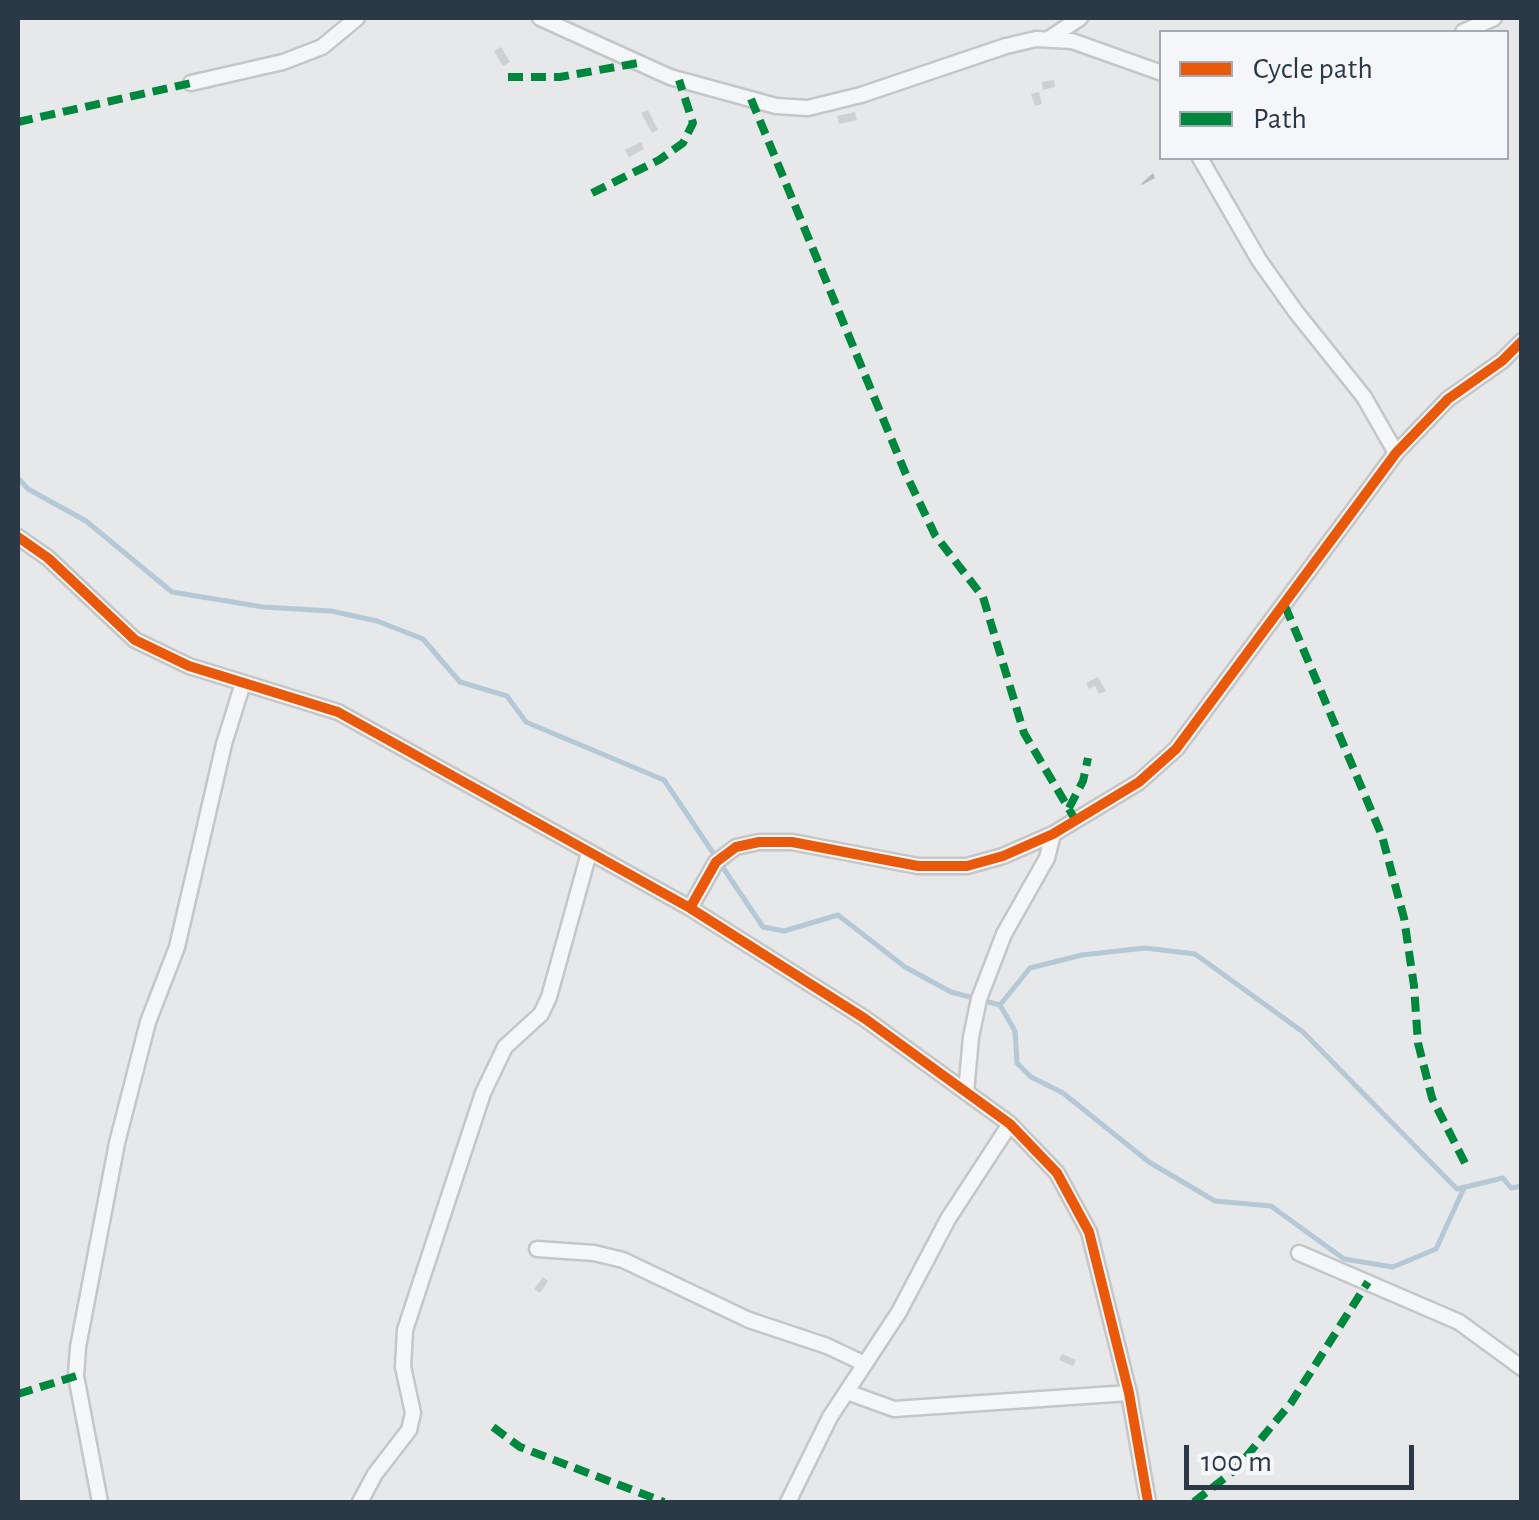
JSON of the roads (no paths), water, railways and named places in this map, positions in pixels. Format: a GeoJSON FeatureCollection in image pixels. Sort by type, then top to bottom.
{"type":"FeatureCollection","features":[{"type":"Feature","properties":{"kind":"street"},"geometry":{"type":"LineString","coordinates":[[191,83],[296,57],[322,46],[357,18]]}},
{"type":"Feature","properties":{"kind":"street"},"geometry":{"type":"LineString","coordinates":[[540,18],[670,77],[776,106],[808,108],[861,95],[1006,46],[1050,38],[1072,41],[1157,72]]}},
{"type":"Feature","properties":{"kind":"street"},"geometry":{"type":"LineString","coordinates":[[1050,38],[1080,18]]}},
{"type":"Feature","properties":{"kind":"street"},"geometry":{"type":"LineString","coordinates":[[1467,30],[1494,18]]}},
{"type":"Feature","properties":{"kind":"street"},"geometry":{"type":"LineString","coordinates":[[1201,160],[1259,260],[1364,398],[1396,453]]}},
{"type":"Feature","properties":{"kind":"street"},"geometry":{"type":"LineString","coordinates":[[690,908],[716,862],[736,847],[792,842],[918,866],[967,866],[1053,834],[1161,766],[1285,606],[1396,453],[1448,399],[1522,341]]}},
{"type":"Feature","properties":{"kind":"street"},"geometry":{"type":"LineString","coordinates":[[18,536],[48,558],[135,640],[189,666],[338,712],[690,908],[864,1018],[1010,1124],[1058,1173],[1089,1232],[1129,1393],[1148,1502]]}},
{"type":"Feature","properties":{"kind":"street"},"geometry":{"type":"LineString","coordinates":[[100,1502],[76,1376],[78,1347],[117,1143],[148,1022],[177,948],[224,744],[243,683]]}},
{"type":"Feature","properties":{"kind":"street"},"geometry":{"type":"LineString","coordinates":[[966,1092],[971,1037],[980,999],[1004,934],[1047,858],[1053,834]]}},
{"type":"Feature","properties":{"kind":"street"},"geometry":{"type":"LineString","coordinates":[[360,1502],[375,1474],[409,1430],[412,1414],[403,1367],[408,1320],[483,1092],[505,1047],[540,1014],[549,997],[589,853]]}},
{"type":"Feature","properties":{"kind":"street"},"geometry":{"type":"LineString","coordinates":[[788,1502],[816,1443],[899,1312],[948,1219],[1010,1124]]}},
{"type":"Feature","properties":{"kind":"street"},"geometry":{"type":"LineString","coordinates":[[537,1249],[594,1253],[623,1260],[749,1320],[866,1364]]}},
{"type":"Feature","properties":{"kind":"street"},"geometry":{"type":"LineString","coordinates":[[1299,1253],[1459,1322],[1522,1368]]}},
{"type":"Feature","properties":{"kind":"street"},"geometry":{"type":"LineString","coordinates":[[847,1392],[894,1409],[1129,1393]]}},
{"type":"Feature","properties":{"kind":"waterway"},"geometry":{"type":"LineString","coordinates":[[18,478],[28,489],[86,521],[172,592],[263,607],[331,611],[377,621],[423,639],[460,682],[507,696],[526,722],[664,780],[763,927],[784,931],[838,915],[905,967],[951,992],[1000,1005],[1030,968],[1082,955],[1145,948],[1195,954],[1303,1032],[1457,1189],[1503,1178],[1511,1188],[1522,1186]]}},
{"type":"Feature","properties":{"kind":"waterway"},"geometry":{"type":"LineString","coordinates":[[1000,1005],[1015,1031],[1017,1063],[1031,1077],[1063,1093],[1149,1162],[1215,1201],[1271,1206],[1344,1259],[1393,1267],[1436,1249],[1464,1188]]}}]}
